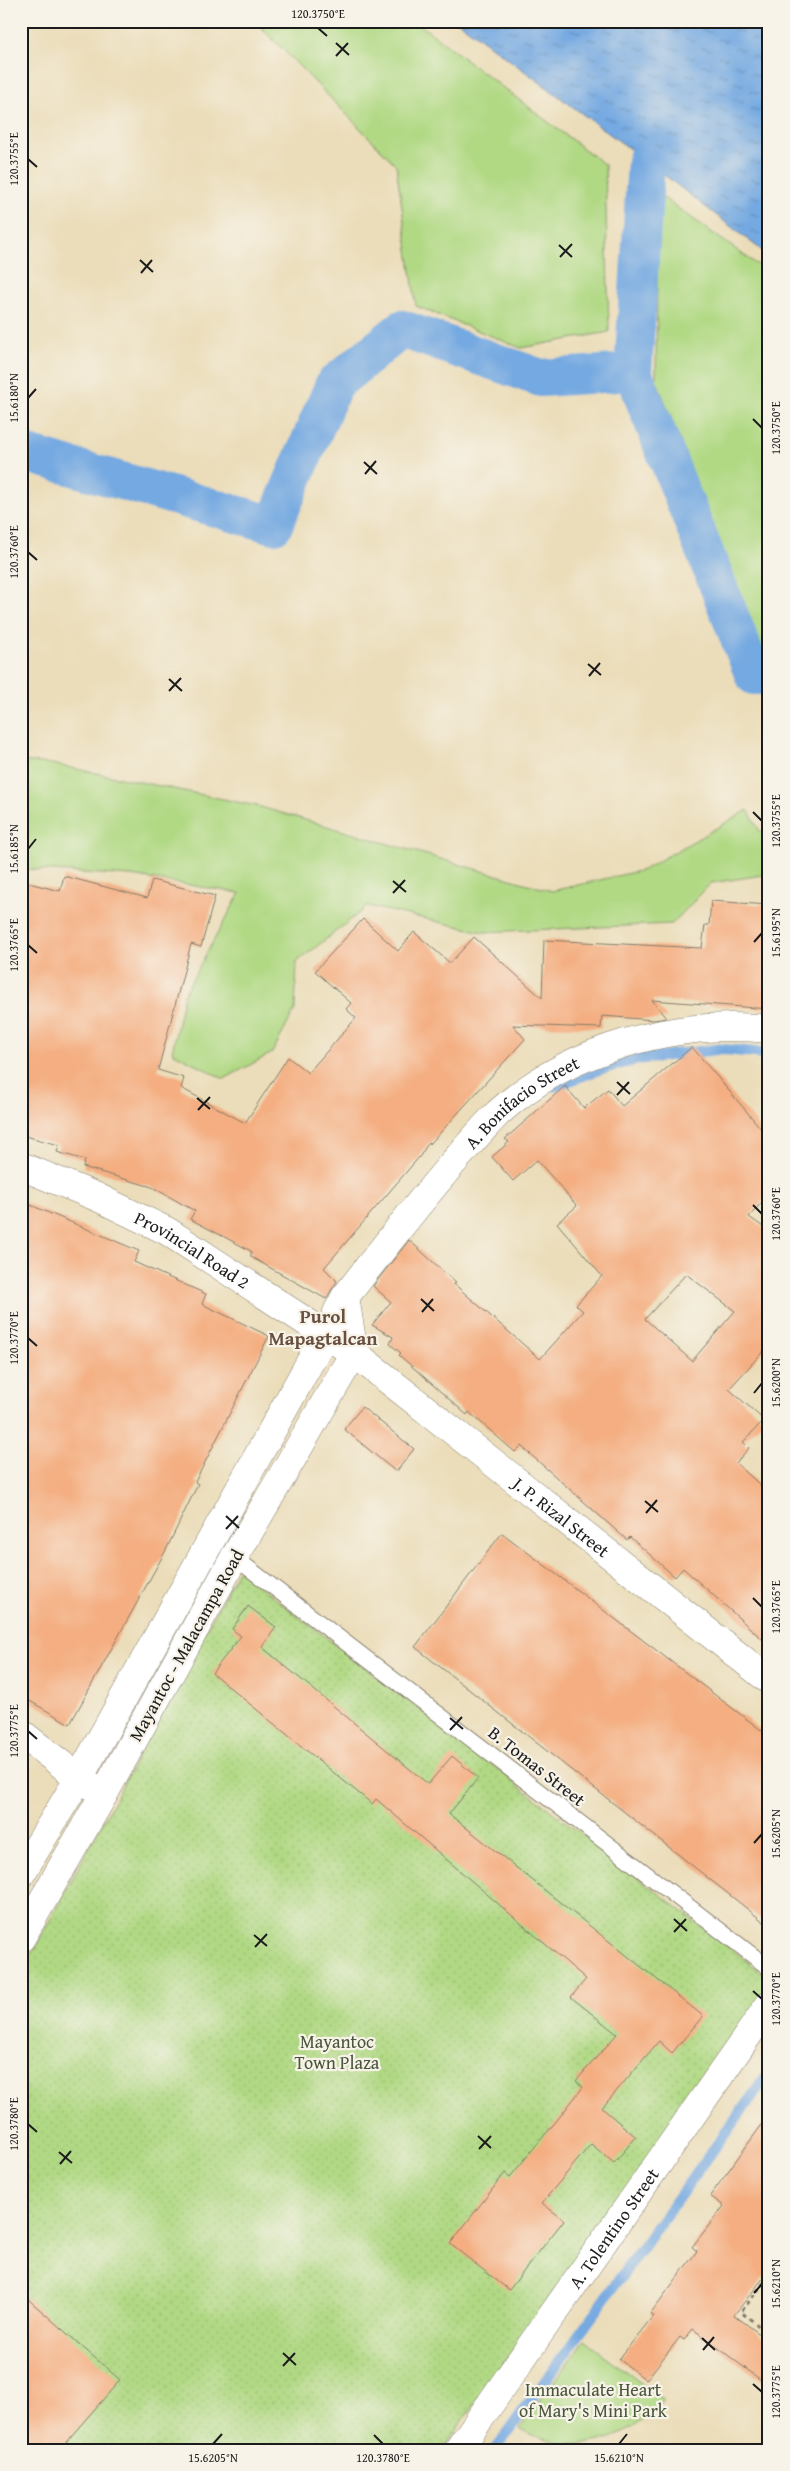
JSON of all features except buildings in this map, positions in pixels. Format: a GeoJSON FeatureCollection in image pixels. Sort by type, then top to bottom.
{"type":"FeatureCollection","features":[{"type":"Feature","properties":{"kind":"street","name":"A. Bonifacio Street"},"geometry":{"type":"LineString","coordinates":[[325,1335],[345,1297],[411,1213],[498,1113],[528,1089],[597,1053],[632,1040],[675,1031],[718,1026],[769,1029]]}},
{"type":"Feature","properties":{"kind":"street","name":"Provincial Road 2"},"geometry":{"type":"LineString","coordinates":[[21,1166],[97,1197],[168,1231],[354,1354]]}},
{"type":"Feature","properties":{"kind":"street"},"geometry":{"type":"LineString","coordinates":[[345,1297],[354,1354]]}},
{"type":"Feature","properties":{"kind":"street","name":"Mayantoc - Malacampa Road"},"geometry":{"type":"LineString","coordinates":[[21,1874],[79,1778],[210,1539],[325,1335]]}},
{"type":"Feature","properties":{"kind":"street","name":"Mayantoc - Malacampa Road"},"geometry":{"type":"LineString","coordinates":[[21,1938],[104,1794],[234,1558],[354,1354]]}},
{"type":"Feature","properties":{"kind":"street","name":"J. P. Rizal Street"},"geometry":{"type":"LineString","coordinates":[[354,1354],[769,1680]]}},
{"type":"Feature","properties":{"kind":"street"},"geometry":{"type":"LineString","coordinates":[[21,1733],[79,1778],[104,1794]]}},
{"type":"Feature","properties":{"kind":"street","name":"A. Tolentino Street"},"geometry":{"type":"LineString","coordinates":[[458,2450],[769,2005]]}},
{"type":"Feature","properties":{"kind":"lane","name":"B. Tomas Street"},"geometry":{"type":"LineString","coordinates":[[210,1539],[769,1968]]}},
{"type":"Feature","properties":{"kind":"path"},"geometry":{"type":"LineString","coordinates":[[769,2276],[741,2312],[769,2334]]}},
{"type":"Feature","properties":{"kind":"green space"},"geometry":{"type":"Polygon","coordinates":[[[255,21],[415,21],[605,165],[609,332],[521,348],[416,306],[396,165],[255,21]]]}},
{"type":"Feature","properties":{"kind":"green space"},"geometry":{"type":"Polygon","coordinates":[[[658,194],[769,273],[769,656],[765,656],[656,379],[658,194]]]}},
{"type":"Feature","properties":{"kind":"green space"},"geometry":{"type":"Polygon","coordinates":[[[21,761],[52,764],[257,806],[552,891],[643,870],[748,810],[760,832],[769,831],[769,874],[711,883],[672,924],[483,932],[368,906],[297,962],[295,1010],[272,1053],[224,1079],[172,1052],[184,994],[240,893],[131,876],[21,869],[21,761]]]}},
{"type":"Feature","properties":{"kind":"green space","name":"Mayantoc Town Plaza"},"geometry":{"type":"Polygon","coordinates":[[[238,1570],[769,1978],[769,1991],[442,2450],[21,2450],[21,1974],[238,1570]]]}},
{"type":"Feature","properties":{"kind":"green space","name":"Immaculate Heart of Mary's Mini Park"},"geometry":{"type":"Polygon","coordinates":[[[585,2340],[663,2400],[649,2415],[633,2427],[616,2436],[597,2442],[577,2444],[558,2442],[538,2437],[520,2428],[585,2340]]]}},
{"type":"Feature","properties":{"kind":"water"},"geometry":{"type":"Polygon","coordinates":[[[457,21],[769,21],[769,256],[646,161],[457,21]]]}},
{"type":"Feature","properties":{"kind":"waterway"},"geometry":{"type":"LineString","coordinates":[[21,452],[274,525],[334,384],[402,329],[541,378],[633,372],[646,161]]}},
{"type":"Feature","properties":{"kind":"waterway"},"geometry":{"type":"LineString","coordinates":[[633,372],[754,676],[769,676]]}},
{"type":"Feature","properties":{"kind":"waterway"},"geometry":{"type":"LineString","coordinates":[[555,1086],[597,1070],[640,1059],[720,1049],[769,1054]]}},
{"type":"Feature","properties":{"kind":"waterway"},"geometry":{"type":"LineString","coordinates":[[495,2450],[769,2073]]}},
{"type":"Feature","properties":{"kind":"district","name":"Purol Mapagtalcan"},"geometry":{"type":"Point","coordinates":[323,1327]}}]}
